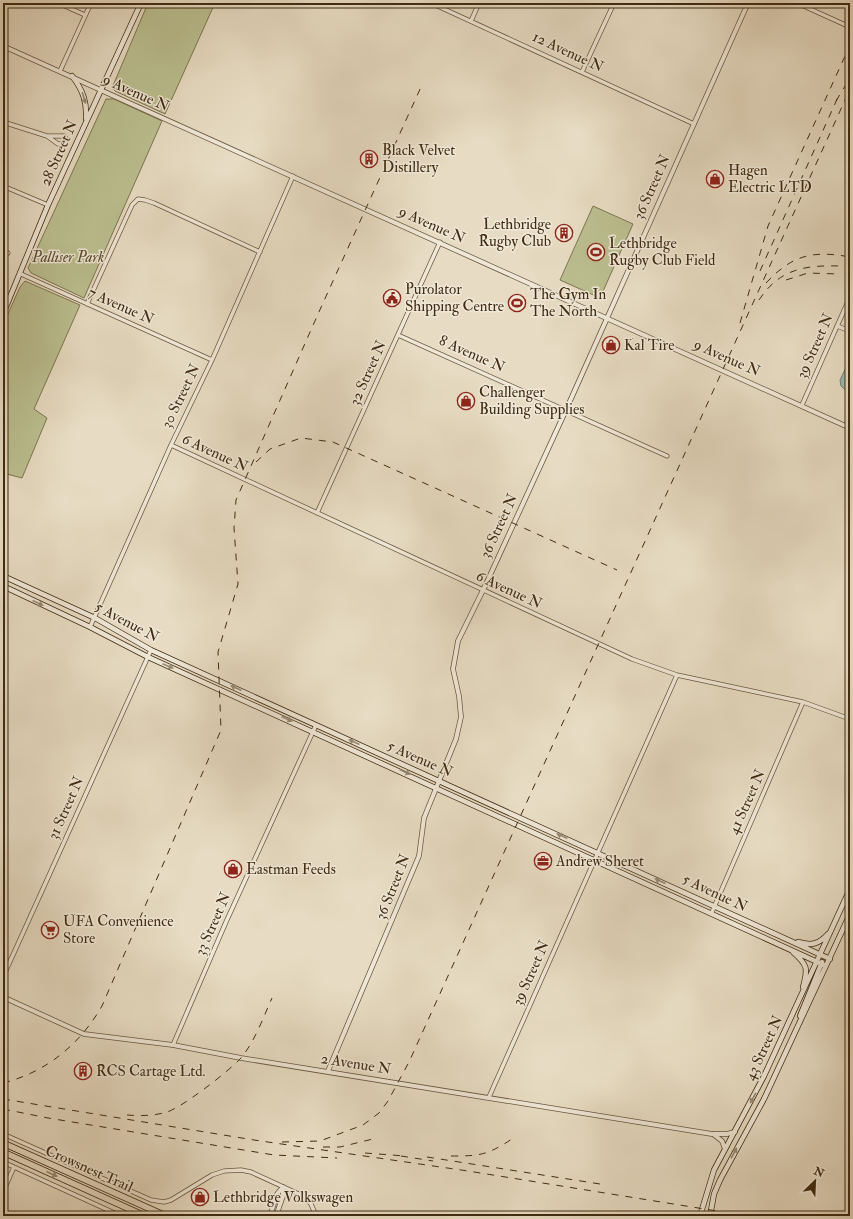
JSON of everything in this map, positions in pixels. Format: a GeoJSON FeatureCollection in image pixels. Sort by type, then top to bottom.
{"type":"FeatureCollection","features":[{"type":"Feature","properties":{"kind":"highway","name":"Crowsnest Trail"},"geometry":{"type":"LineString","coordinates":[[3,1143],[166,1216]]}},
{"type":"Feature","properties":{"kind":"highway","name":"Crowsnest Trail"},"geometry":{"type":"LineString","coordinates":[[3,1152],[145,1216]]}},
{"type":"Feature","properties":{"kind":"main road","name":"28 Street N"},"geometry":{"type":"LineString","coordinates":[[3,314],[21,274],[48,205],[141,3]]}},
{"type":"Feature","properties":{"kind":"main road"},"geometry":{"type":"LineString","coordinates":[[72,76],[80,86],[86,101],[86,122]]}},
{"type":"Feature","properties":{"kind":"main road","name":"5 Avenue N"},"geometry":{"type":"LineString","coordinates":[[3,576],[95,618],[151,650],[830,959]]}},
{"type":"Feature","properties":{"kind":"main road","name":"5 Avenue N"},"geometry":{"type":"LineString","coordinates":[[3,586],[90,626],[148,657],[712,912],[822,964]]}},
{"type":"Feature","properties":{"kind":"main road","name":"43 Street N"},"geometry":{"type":"LineString","coordinates":[[710,1216],[714,1194],[720,1180],[764,1100],[791,1042],[822,964],[821,955],[850,889]]}},
{"type":"Feature","properties":{"kind":"main road","name":"43 Street N"},"geometry":{"type":"LineString","coordinates":[[700,1216],[711,1177],[762,1082],[800,1000],[822,964],[830,959],[850,914]]}},
{"type":"Feature","properties":{"kind":"main road"},"geometry":{"type":"LineString","coordinates":[[785,938],[807,944],[817,944],[831,931]]}},
{"type":"Feature","properties":{"kind":"main road"},"geometry":{"type":"LineString","coordinates":[[789,949],[802,960],[806,969],[800,1000]]}},
{"type":"Feature","properties":{"kind":"street"},"geometry":{"type":"LineString","coordinates":[[58,3],[85,15]]}},
{"type":"Feature","properties":{"kind":"street"},"geometry":{"type":"LineString","coordinates":[[60,71],[91,3]]}},
{"type":"Feature","properties":{"kind":"street","name":"12 Avenue N"},"geometry":{"type":"LineString","coordinates":[[431,3],[694,124]]}},
{"type":"Feature","properties":{"kind":"street"},"geometry":{"type":"LineString","coordinates":[[471,21],[479,3]]}},
{"type":"Feature","properties":{"kind":"street"},"geometry":{"type":"LineString","coordinates":[[582,72],[614,3]]}},
{"type":"Feature","properties":{"kind":"street","name":"36 Street N"},"geometry":{"type":"LineString","coordinates":[[328,1071],[419,856],[424,818],[456,739],[461,717],[459,696],[453,669],[458,641],[566,410],[748,3]]}},
{"type":"Feature","properties":{"kind":"street"},"geometry":{"type":"LineString","coordinates":[[797,3],[850,27]]}},
{"type":"Feature","properties":{"kind":"street","name":"9 Avenue N"},"geometry":{"type":"LineString","coordinates":[[3,46],[607,317],[850,428]]}},
{"type":"Feature","properties":{"kind":"street"},"geometry":{"type":"LineString","coordinates":[[3,122],[47,136],[64,136],[67,140],[63,144],[58,144],[47,136]]}},
{"type":"Feature","properties":{"kind":"street","name":"30 Street N"},"geometry":{"type":"LineString","coordinates":[[90,626],[95,618],[171,446],[212,360],[293,176]]}},
{"type":"Feature","properties":{"kind":"street"},"geometry":{"type":"LineString","coordinates":[[3,186],[48,205]]}},
{"type":"Feature","properties":{"kind":"street"},"geometry":{"type":"LineString","coordinates":[[87,304],[132,205],[138,199],[154,203],[260,252]]}},
{"type":"Feature","properties":{"kind":"street","name":"32 Street N"},"geometry":{"type":"LineString","coordinates":[[317,513],[440,242]]}},
{"type":"Feature","properties":{"kind":"street","name":"7 Avenue N"},"geometry":{"type":"LineString","coordinates":[[21,274],[212,360]]}},
{"type":"Feature","properties":{"kind":"street","name":"39 Street N"},"geometry":{"type":"LineString","coordinates":[[802,405],[850,297]]}},
{"type":"Feature","properties":{"kind":"street"},"geometry":{"type":"LineString","coordinates":[[838,326],[850,331]]}},
{"type":"Feature","properties":{"kind":"street","name":"8 Avenue N"},"geometry":{"type":"LineString","coordinates":[[398,335],[667,456]]}},
{"type":"Feature","properties":{"kind":"street","name":"6 Avenue N"},"geometry":{"type":"LineString","coordinates":[[171,446],[632,659],[677,675],[803,702],[850,719]]}},
{"type":"Feature","properties":{"kind":"street","name":"31 Street N"},"geometry":{"type":"LineString","coordinates":[[3,977],[151,650]]}},
{"type":"Feature","properties":{"kind":"street"},"geometry":{"type":"LineString","coordinates":[[598,853],[677,675]]}},
{"type":"Feature","properties":{"kind":"street","name":"41 Street N"},"geometry":{"type":"LineString","coordinates":[[712,912],[803,702]]}},
{"type":"Feature","properties":{"kind":"street","name":"33 Street N"},"geometry":{"type":"LineString","coordinates":[[172,1045],[226,922],[316,725]]}},
{"type":"Feature","properties":{"kind":"street","name":"39 Street N"},"geometry":{"type":"LineString","coordinates":[[490,1097],[598,853]]}},
{"type":"Feature","properties":{"kind":"street","name":"2 Avenue N"},"geometry":{"type":"LineString","coordinates":[[3,997],[84,1034],[172,1045],[241,1058],[712,1134],[727,1134],[735,1132]]}},
{"type":"Feature","properties":{"kind":"street"},"geometry":{"type":"LineString","coordinates":[[3,1134],[158,1202],[172,1200],[206,1178],[218,1172],[230,1170],[251,1172],[283,1187],[307,1200],[316,1216]]}},
{"type":"Feature","properties":{"kind":"street"},"geometry":{"type":"LineString","coordinates":[[712,1134],[722,1141],[725,1149]]}},
{"type":"Feature","properties":{"kind":"street"},"geometry":{"type":"LineString","coordinates":[[3,1162],[121,1216]]}},
{"type":"Feature","properties":{"kind":"street"},"geometry":{"type":"LineString","coordinates":[[3,1192],[14,1167]]}},
{"type":"Feature","properties":{"kind":"street"},"geometry":{"type":"LineString","coordinates":[[270,1216],[277,1194],[283,1187]]}},
{"type":"Feature","properties":{"kind":"street"},"geometry":{"type":"LineString","coordinates":[[276,1216],[283,1196],[283,1187]]}},
{"type":"Feature","properties":{"kind":"green space"},"geometry":{"type":"Polygon","coordinates":[[[148,3],[215,3],[165,114],[115,91],[112,88],[148,3]]]}},
{"type":"Feature","properties":{"kind":"green space","name":"Palliser Park"},"geometry":{"type":"Polygon","coordinates":[[[106,99],[114,99],[162,121],[84,298],[31,273],[28,268],[106,99]]]}},
{"type":"Feature","properties":{"kind":"green space","name":"Lethbridge Rugby Club Field"},"geometry":{"type":"Polygon","coordinates":[[[593,206],[633,224],[600,298],[560,280],[593,206]]]}},
{"type":"Feature","properties":{"kind":"green space","name":"Palliser Park"},"geometry":{"type":"Polygon","coordinates":[[[25,281],[80,305],[34,409],[47,418],[22,478],[3,473],[3,325],[20,287],[25,281]]]}},
{"type":"Feature","properties":{"kind":"water"},"geometry":{"type":"Polygon","coordinates":[[[850,359],[850,394],[841,386],[840,380],[850,359]]]}},
{"type":"Feature","properties":{"kind":"railway"},"geometry":{"type":"LineString","coordinates":[[740,323],[768,226],[850,45]]}},
{"type":"Feature","properties":{"kind":"railway"},"geometry":{"type":"LineString","coordinates":[[836,101],[850,78]]}},
{"type":"Feature","properties":{"kind":"railway"},"geometry":{"type":"LineString","coordinates":[[3,1083],[34,1072],[61,1055],[83,1033],[102,1006],[221,730],[218,652],[238,584],[234,528],[236,500],[318,314],[421,87]]}},
{"type":"Feature","properties":{"kind":"railway"},"geometry":{"type":"LineString","coordinates":[[282,1142],[320,1141],[363,1125],[379,1113],[388,1101],[409,1062],[850,89]]}},
{"type":"Feature","properties":{"kind":"railway"},"geometry":{"type":"LineString","coordinates":[[760,271],[838,97]]}},
{"type":"Feature","properties":{"kind":"railway"},"geometry":{"type":"LineString","coordinates":[[766,283],[785,266],[804,257],[825,254],[850,257]]}},
{"type":"Feature","properties":{"kind":"railway"},"geometry":{"type":"LineString","coordinates":[[759,300],[767,289],[785,275],[816,266],[841,266]]}},
{"type":"Feature","properties":{"kind":"railway"},"geometry":{"type":"LineString","coordinates":[[786,280],[808,273],[839,274]]}},
{"type":"Feature","properties":{"kind":"railway"},"geometry":{"type":"LineString","coordinates":[[256,462],[270,449],[301,438],[333,442],[617,570]]}},
{"type":"Feature","properties":{"kind":"railway"},"geometry":{"type":"LineString","coordinates":[[127,1115],[137,1116],[167,1112],[184,1103],[217,1079],[235,1064],[246,1051],[272,998]]}},
{"type":"Feature","properties":{"kind":"railway"},"geometry":{"type":"LineString","coordinates":[[3,1099],[254,1140],[468,1171],[748,1216]]}},
{"type":"Feature","properties":{"kind":"railway"},"geometry":{"type":"LineString","coordinates":[[3,1109],[48,1118],[274,1155],[337,1158]]}},
{"type":"Feature","properties":{"kind":"railway"},"geometry":{"type":"LineString","coordinates":[[323,1147],[340,1147],[377,1138]]}},
{"type":"Feature","properties":{"kind":"railway"},"geometry":{"type":"LineString","coordinates":[[451,1156],[483,1154],[512,1139]]}},
{"type":"Feature","properties":{"kind":"railway"},"geometry":{"type":"LineString","coordinates":[[365,1153],[405,1156]]}},
{"type":"Feature","properties":{"kind":"railway"},"geometry":{"type":"LineString","coordinates":[[401,1156],[433,1161]]}},
{"type":"Feature","properties":{"kind":"railway"},"geometry":{"type":"LineString","coordinates":[[427,1157],[600,1184]]}},
{"type":"Feature","properties":{"kind":"place","name":"Black Velvet Distillery"},"geometry":{"type":"Point","coordinates":[369,159]}},
{"type":"Feature","properties":{"kind":"place","name":"Hagen Electric LTD"},"geometry":{"type":"Point","coordinates":[715,179]}},
{"type":"Feature","properties":{"kind":"place","name":"Lethbridge Rugby Club"},"geometry":{"type":"Point","coordinates":[564,233]}},
{"type":"Feature","properties":{"kind":"place","name":"Lethbridge Rugby Club Field"},"geometry":{"type":"Point","coordinates":[596,252]}},
{"type":"Feature","properties":{"kind":"place","name":"Purolator Shipping Centre"},"geometry":{"type":"Point","coordinates":[392,298]}},
{"type":"Feature","properties":{"kind":"place","name":"The Gym In The North"},"geometry":{"type":"Point","coordinates":[517,303]}},
{"type":"Feature","properties":{"kind":"place","name":"Kal Tire"},"geometry":{"type":"Point","coordinates":[611,345]}},
{"type":"Feature","properties":{"kind":"place","name":"Challenger Building Supplies"},"geometry":{"type":"Point","coordinates":[466,401]}},
{"type":"Feature","properties":{"kind":"place","name":"Andrew Sheret"},"geometry":{"type":"Point","coordinates":[543,861]}},
{"type":"Feature","properties":{"kind":"place","name":"Eastman Feeds"},"geometry":{"type":"Point","coordinates":[233,869]}},
{"type":"Feature","properties":{"kind":"place","name":"UFA Convenience Store"},"geometry":{"type":"Point","coordinates":[50,930]}},
{"type":"Feature","properties":{"kind":"place","name":"RCS Cartage Ltd."},"geometry":{"type":"Point","coordinates":[83,1071]}},
{"type":"Feature","properties":{"kind":"place","name":"Lethbridge Volkswagen"},"geometry":{"type":"Point","coordinates":[200,1197]}}]}
